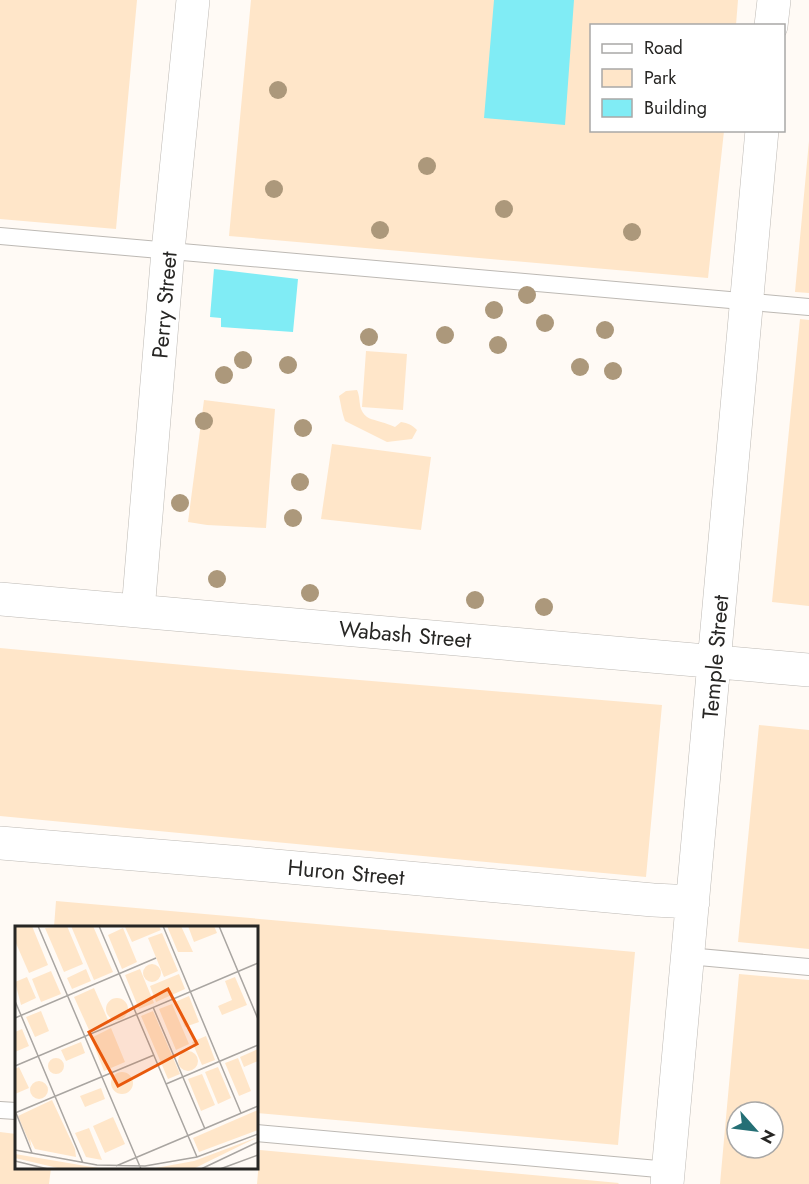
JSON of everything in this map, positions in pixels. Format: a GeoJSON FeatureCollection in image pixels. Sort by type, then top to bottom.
{"type":"FeatureCollection","features":[{"type":"Feature","properties":{"kind":"street","name":"Perry Street"},"geometry":{"type":"LineString","coordinates":[[138,611],[168,251],[193,0]]}},
{"type":"Feature","properties":{"kind":"street"},"geometry":{"type":"LineString","coordinates":[[771,24],[774,0]]}},
{"type":"Feature","properties":{"kind":"street","name":"Temple Street"},"geometry":{"type":"LineString","coordinates":[[668,1177],[762,132]]}},
{"type":"Feature","properties":{"kind":"street","name":"Wabash Street"},"geometry":{"type":"LineString","coordinates":[[0,599],[809,669]]}},
{"type":"Feature","properties":{"kind":"street","name":"Huron Street"},"geometry":{"type":"LineString","coordinates":[[0,843],[693,902]]}},
{"type":"Feature","properties":{"kind":"lane"},"geometry":{"type":"LineString","coordinates":[[0,236],[809,307]]}},
{"type":"Feature","properties":{"kind":"lane"},"geometry":{"type":"LineString","coordinates":[[688,956],[809,967]]}},
{"type":"Feature","properties":{"kind":"lane"},"geometry":{"type":"LineString","coordinates":[[0,1110],[15,1111]]}},
{"type":"Feature","properties":{"kind":"lane"},"geometry":{"type":"LineString","coordinates":[[258,1133],[668,1177]]}},
{"type":"Feature","properties":{"kind":"green space"},"geometry":{"type":"Polygon","coordinates":[[[0,0],[137,0],[116,229],[0,219],[0,0]]]}},
{"type":"Feature","properties":{"kind":"green space"},"geometry":{"type":"Polygon","coordinates":[[[251,0],[738,0],[736,24],[590,24],[590,132],[724,132],[708,278],[229,236],[251,0]]]}},
{"type":"Feature","properties":{"kind":"green space"},"geometry":{"type":"Polygon","coordinates":[[[809,141],[809,293],[795,292],[809,141]]]}},
{"type":"Feature","properties":{"kind":"green space"},"geometry":{"type":"Polygon","coordinates":[[[800,319],[809,320],[809,606],[772,602],[800,319]]]}},
{"type":"Feature","properties":{"kind":"green space"},"geometry":{"type":"Polygon","coordinates":[[[366,351],[407,354],[403,410],[362,407],[366,351]]]}},
{"type":"Feature","properties":{"kind":"green space"},"geometry":{"type":"Polygon","coordinates":[[[357,390],[361,409],[367,417],[395,427],[401,422],[410,424],[417,430],[412,439],[387,442],[345,421],[339,396],[346,391],[357,390]]]}},
{"type":"Feature","properties":{"kind":"green space"},"geometry":{"type":"Polygon","coordinates":[[[204,400],[275,409],[266,528],[188,522],[204,400]]]}},
{"type":"Feature","properties":{"kind":"green space"},"geometry":{"type":"Polygon","coordinates":[[[332,444],[431,457],[421,530],[321,519],[332,444]]]}},
{"type":"Feature","properties":{"kind":"green space"},"geometry":{"type":"Polygon","coordinates":[[[0,648],[662,705],[646,877],[0,816],[0,648]]]}},
{"type":"Feature","properties":{"kind":"green space"},"geometry":{"type":"Polygon","coordinates":[[[759,725],[809,730],[809,949],[738,942],[759,725]]]}},
{"type":"Feature","properties":{"kind":"green space"},"geometry":{"type":"Polygon","coordinates":[[[56,901],[635,952],[618,1145],[258,1113],[258,926],[54,926],[56,901]]]}},
{"type":"Feature","properties":{"kind":"green space"},"geometry":{"type":"Polygon","coordinates":[[[739,974],[809,980],[809,1184],[720,1184],[725,1129],[725,1160],[785,1160],[785,1100],[728,1100],[739,974]]]}},
{"type":"Feature","properties":{"kind":"green space"},"geometry":{"type":"Polygon","coordinates":[[[0,1132],[15,1134],[15,1169],[51,1169],[49,1184],[0,1184],[0,1132]]]}},
{"type":"Feature","properties":{"kind":"green space"},"geometry":{"type":"Polygon","coordinates":[[[260,1150],[619,1183],[257,1184],[260,1150]]]}},
{"type":"Feature","properties":{"kind":"building"},"geometry":{"type":"Polygon","coordinates":[[[494,0],[574,0],[565,125],[484,118],[494,0]]]}},
{"type":"Feature","properties":{"kind":"building"},"geometry":{"type":"Polygon","coordinates":[[[214,269],[298,279],[293,332],[221,327],[221,318],[210,317],[214,269]]]}}]}
